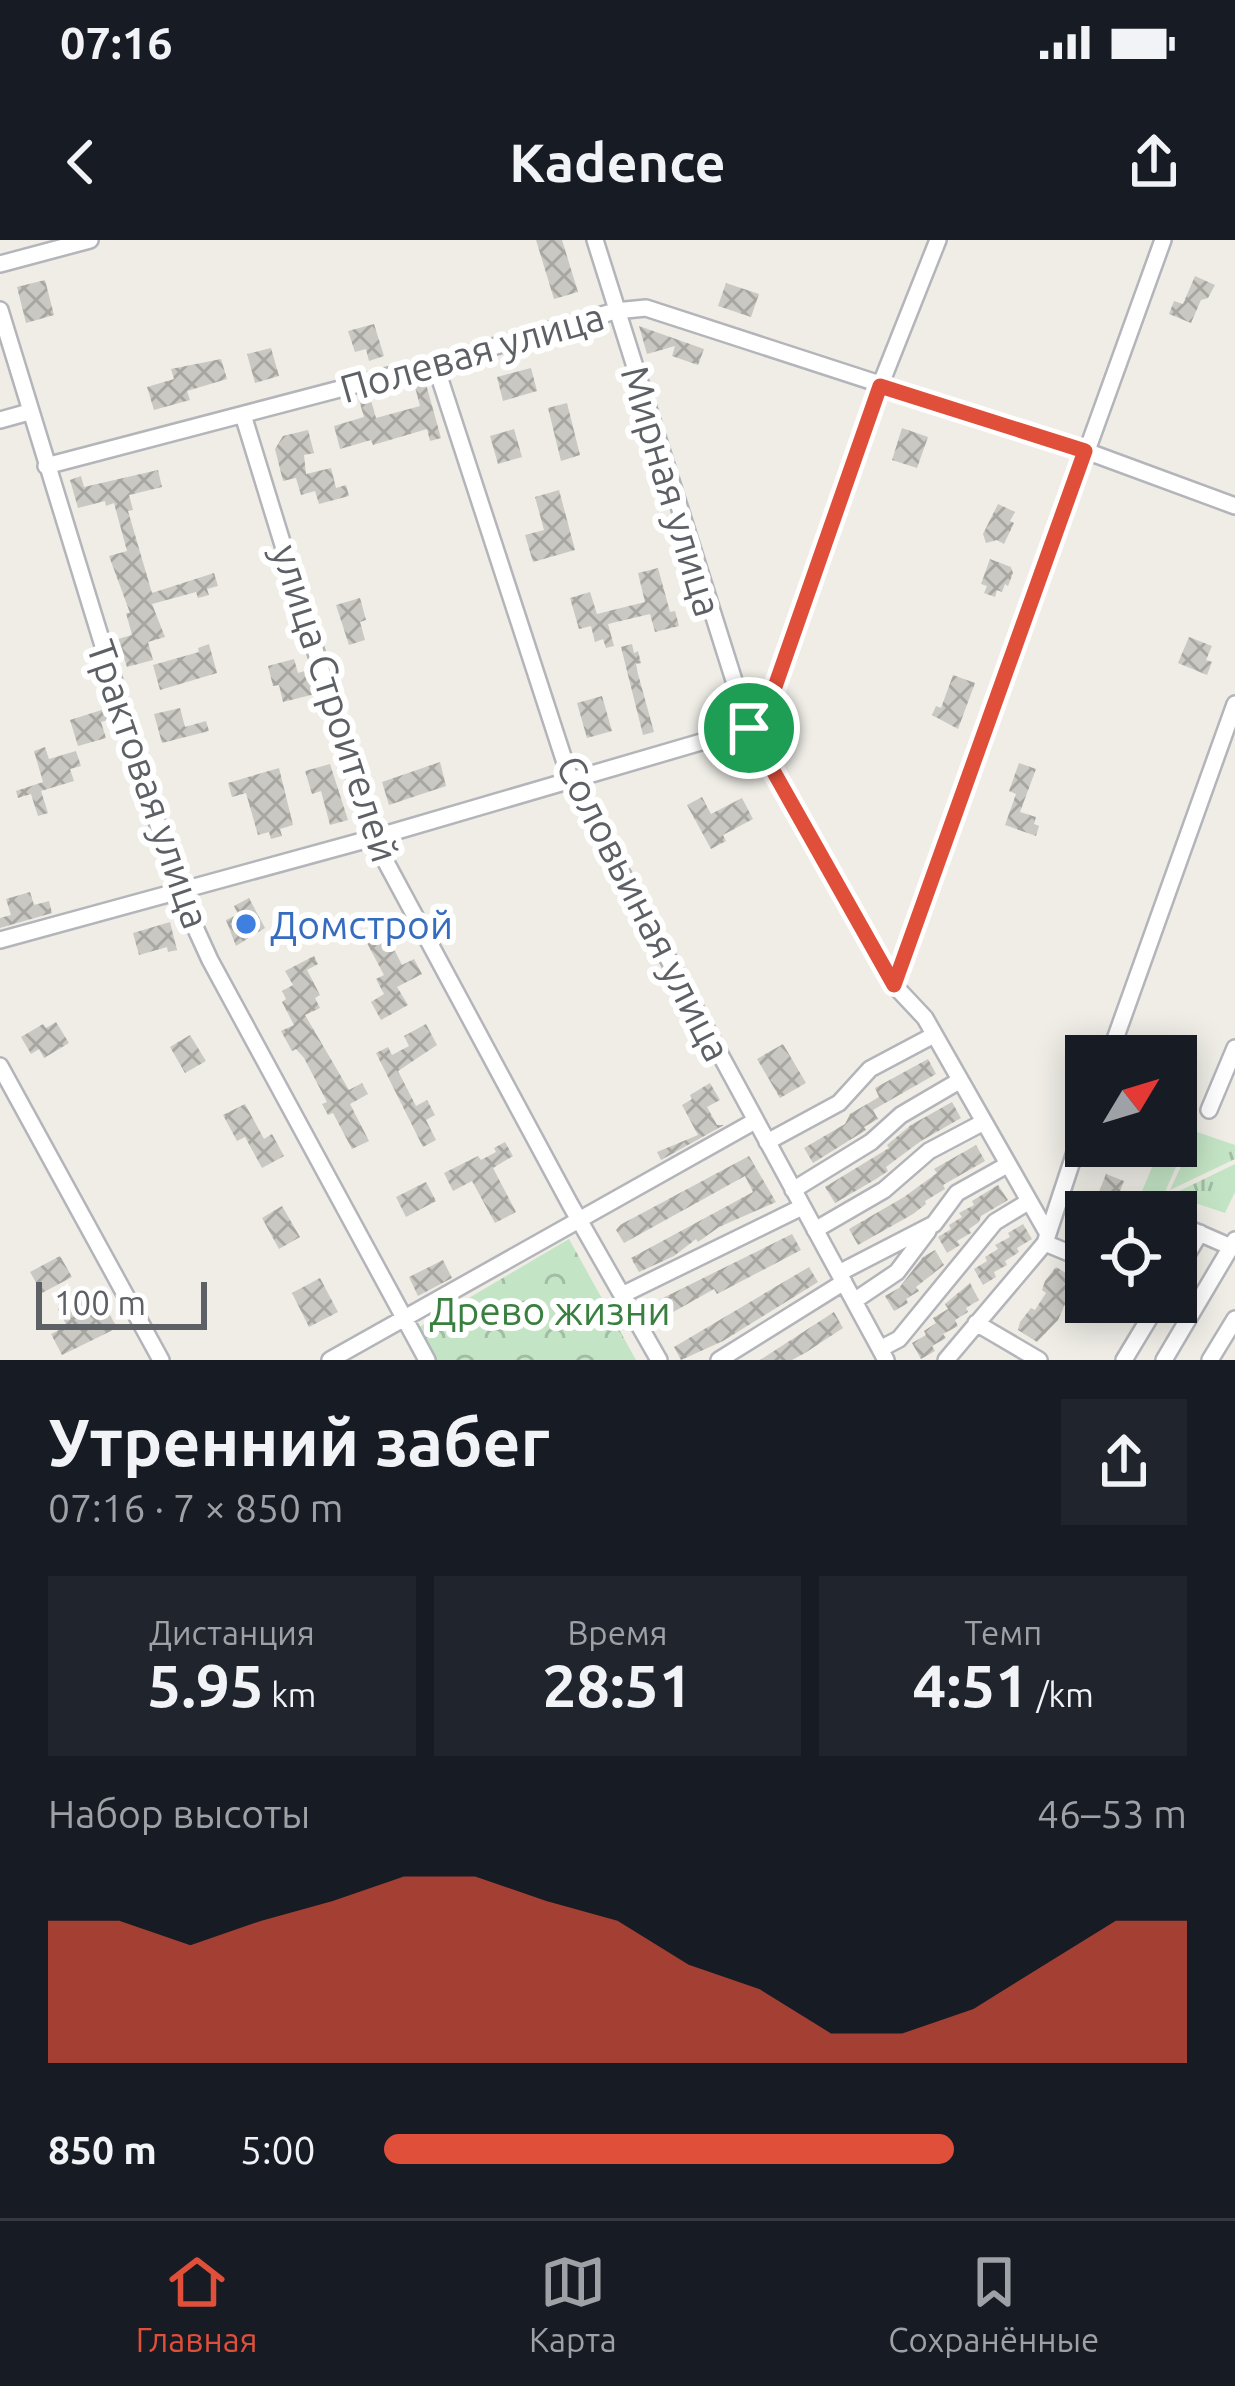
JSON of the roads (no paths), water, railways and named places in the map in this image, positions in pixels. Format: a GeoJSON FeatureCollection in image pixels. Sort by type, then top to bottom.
{"type":"FeatureCollection","features":[{"type":"Feature","properties":{"kind":"street"},"geometry":{"type":"LineString","coordinates":[[0,264],[90,240]]}},
{"type":"Feature","properties":{"kind":"street","name":"Мирная улица"},"geometry":{"type":"LineString","coordinates":[[595,240],[749,728],[894,985],[934,1034],[1046,1238]]}},
{"type":"Feature","properties":{"kind":"street"},"geometry":{"type":"LineString","coordinates":[[0,940],[749,728],[770,701],[880,386],[938,240]]}},
{"type":"Feature","properties":{"kind":"street"},"geometry":{"type":"LineString","coordinates":[[894,985],[1163,240]]}},
{"type":"Feature","properties":{"kind":"street","name":"Полевая улица"},"geometry":{"type":"LineString","coordinates":[[46,466],[435,364],[615,311],[646,308],[1085,451],[1235,506]]}},
{"type":"Feature","properties":{"kind":"street","name":"Трактовая улица"},"geometry":{"type":"LineString","coordinates":[[0,310],[178,890],[210,960],[427,1360]]}},
{"type":"Feature","properties":{"kind":"street","name":"Соловьиная улица"},"geometry":{"type":"LineString","coordinates":[[435,364],[570,778],[883,1354]]}},
{"type":"Feature","properties":{"kind":"street"},"geometry":{"type":"LineString","coordinates":[[0,420],[29,412]]}},
{"type":"Feature","properties":{"kind":"street","name":"улица Строителей"},"geometry":{"type":"LineString","coordinates":[[243,415],[373,838],[659,1360]]}},
{"type":"Feature","properties":{"kind":"street"},"geometry":{"type":"LineString","coordinates":[[1117,1035],[1235,704]]}},
{"type":"Feature","properties":{"kind":"street"},"geometry":{"type":"LineString","coordinates":[[766,1142],[839,1103],[870,1069],[934,1034]]}},
{"type":"Feature","properties":{"kind":"street"},"geometry":{"type":"LineString","coordinates":[[1209,1110],[1235,1048]]}},
{"type":"Feature","properties":{"kind":"street"},"geometry":{"type":"LineString","coordinates":[[0,1066],[160,1360]]}},
{"type":"Feature","properties":{"kind":"street"},"geometry":{"type":"LineString","coordinates":[[793,1190],[959,1081]]}},
{"type":"Feature","properties":{"kind":"street"},"geometry":{"type":"LineString","coordinates":[[330,1360],[755,1121]]}},
{"type":"Feature","properties":{"kind":"street"},"geometry":{"type":"LineString","coordinates":[[815,1230],[884,1190],[929,1150],[982,1123]]}},
{"type":"Feature","properties":{"kind":"street"},"geometry":{"type":"LineString","coordinates":[[854,1301],[897,1272],[957,1193],[1007,1166]]}},
{"type":"Feature","properties":{"kind":"street"},"geometry":{"type":"LineString","coordinates":[[946,1360],[1046,1238],[1070,1167]]}},
{"type":"Feature","properties":{"kind":"street"},"geometry":{"type":"LineString","coordinates":[[883,1354],[995,1222],[1028,1202]]}},
{"type":"Feature","properties":{"kind":"street"},"geometry":{"type":"LineString","coordinates":[[622,1295],[802,1207]]}},
{"type":"Feature","properties":{"kind":"street"},"geometry":{"type":"LineString","coordinates":[[719,1360],[760,1338],[841,1278],[934,1224]]}},
{"type":"Feature","properties":{"kind":"street"},"geometry":{"type":"LineString","coordinates":[[1164,1360],[1233,1243],[1197,1232]]}},
{"type":"Feature","properties":{"kind":"street"},"geometry":{"type":"LineString","coordinates":[[1197,1238],[1200,1233]]}},
{"type":"Feature","properties":{"kind":"street"},"geometry":{"type":"LineString","coordinates":[[1046,1238],[1065,1248]]}},
{"type":"Feature","properties":{"kind":"street"},"geometry":{"type":"LineString","coordinates":[[1210,1360],[1235,1319]]}},
{"type":"Feature","properties":{"kind":"street"},"geometry":{"type":"LineString","coordinates":[[976,1323],[1039,1360]]}},
{"type":"Feature","properties":{"kind":"street"},"geometry":{"type":"LineString","coordinates":[[1124,1360],[1146,1323]]}},
{"type":"Feature","properties":{"kind":"street"},"geometry":{"type":"LineString","coordinates":[[739,1360],[760,1338]]}},
{"type":"Feature","properties":{"kind":"place","name":"Домстрой"},"geometry":{"type":"Point","coordinates":[246,924]}},
{"type":"Feature","properties":{"kind":"park label","name":"Древо жизни"},"geometry":{"type":"Point","coordinates":[550,1310]}}]}
